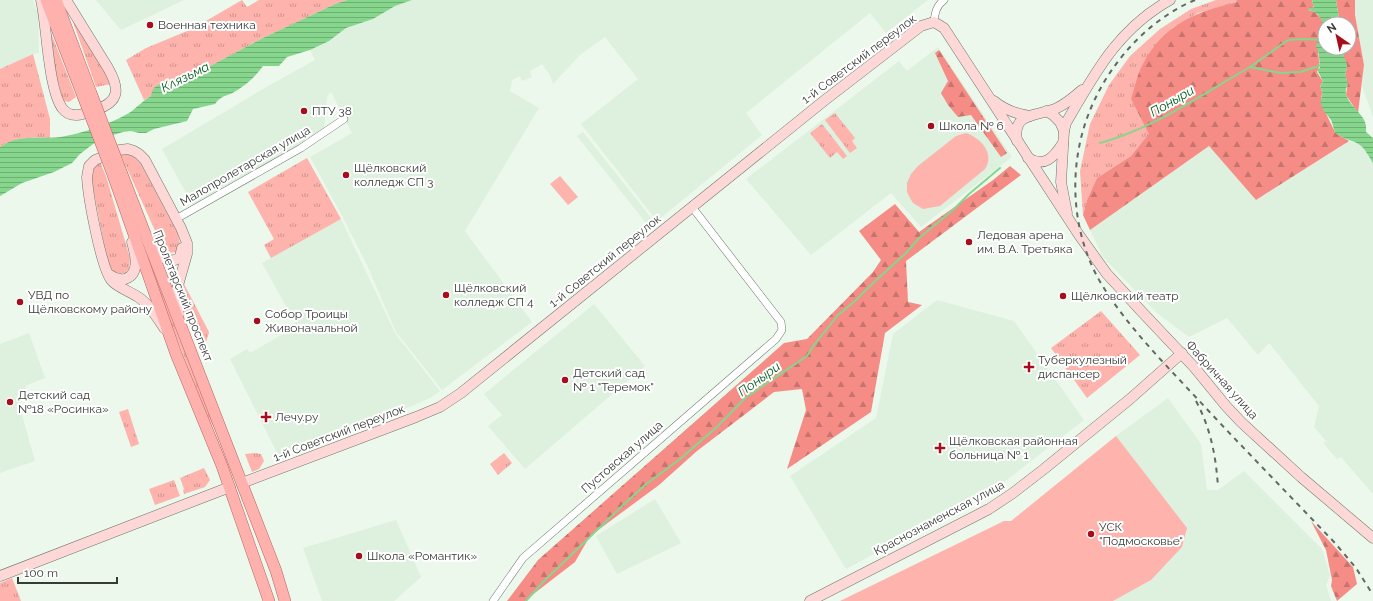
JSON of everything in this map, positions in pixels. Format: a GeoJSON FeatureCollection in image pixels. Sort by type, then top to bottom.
{"type":"FeatureCollection","features":[{"type":"Feature","properties":{"kind":"main road","name":"Пролетарский проспект"},"geometry":{"type":"LineString","coordinates":[[46,0],[87,94]]}},
{"type":"Feature","properties":{"kind":"main road","name":"Пролетарский проспект"},"geometry":{"type":"LineString","coordinates":[[56,0],[87,94],[122,186],[183,329],[276,571],[286,601]]}},
{"type":"Feature","properties":{"kind":"main road","name":"Пролетарский проспект"},"geometry":{"type":"LineString","coordinates":[[122,186],[169,336],[230,487],[233,500],[269,601]]}},
{"type":"Feature","properties":{"kind":"main road"},"geometry":{"type":"LineString","coordinates":[[230,487],[242,483]]}},
{"type":"Feature","properties":{"kind":"main road"},"geometry":{"type":"LineString","coordinates":[[261,576],[266,568],[272,568],[276,571]]}},
{"type":"Feature","properties":{"kind":"street"},"geometry":{"type":"LineString","coordinates":[[42,0],[52,75],[58,99],[66,112],[80,116],[109,105],[115,95],[116,86],[108,68],[66,0]]}},
{"type":"Feature","properties":{"kind":"street"},"geometry":{"type":"LineString","coordinates":[[934,22],[935,11],[944,0]]}},
{"type":"Feature","properties":{"kind":"street","name":"Фабричная улица"},"geometry":{"type":"LineString","coordinates":[[1070,223],[1061,182],[1064,131],[1066,123],[1103,61],[1123,37],[1142,19],[1170,0]]}},
{"type":"Feature","properties":{"kind":"street","name":"Фабричная улица"},"geometry":{"type":"LineString","coordinates":[[934,22],[944,28],[1070,223],[1107,274],[1143,314],[1182,353],[1241,422],[1373,538]]}},
{"type":"Feature","properties":{"kind":"street","name":"1-й Советский переулок"},"geometry":{"type":"LineString","coordinates":[[242,483],[402,423],[440,407],[461,393],[825,100],[921,26],[934,22]]}},
{"type":"Feature","properties":{"kind":"street"},"geometry":{"type":"LineString","coordinates":[[1016,141],[1015,132],[1017,125],[1022,120],[1057,108],[1070,100],[1089,84]]}},
{"type":"Feature","properties":{"kind":"street","name":"Фабричная улица"},"geometry":{"type":"LineString","coordinates":[[986,95],[1003,109],[1030,116]]}},
{"type":"Feature","properties":{"kind":"street"},"geometry":{"type":"LineString","coordinates":[[1046,111],[1060,122],[1064,131]]}},
{"type":"Feature","properties":{"kind":"street","name":"Малопролетарская улица"},"geometry":{"type":"LineString","coordinates":[[178,224],[301,148],[344,119]]}},
{"type":"Feature","properties":{"kind":"street"},"geometry":{"type":"LineString","coordinates":[[1026,156],[1036,162],[1043,162],[1050,159],[1063,143]]}},
{"type":"Feature","properties":{"kind":"street"},"geometry":{"type":"LineString","coordinates":[[169,336],[155,313],[148,305],[114,283],[106,271],[100,252],[87,183],[87,172],[89,166],[95,160],[124,149],[134,151],[139,154],[151,171],[186,240],[187,247],[177,295],[177,306],[183,329]]}},
{"type":"Feature","properties":{"kind":"street"},"geometry":{"type":"LineString","coordinates":[[122,186],[154,246],[165,260],[173,261],[180,257],[182,250],[178,224]]}},
{"type":"Feature","properties":{"kind":"street"},"geometry":{"type":"LineString","coordinates":[[106,271],[113,277],[124,279],[132,275],[135,265],[135,254],[122,186]]}},
{"type":"Feature","properties":{"kind":"street","name":"Пустовская улица"},"geometry":{"type":"LineString","coordinates":[[493,601],[523,558],[776,339],[782,330],[781,322],[692,207]]}},
{"type":"Feature","properties":{"kind":"street","name":"Краснознаменская улица"},"geometry":{"type":"LineString","coordinates":[[810,601],[989,509],[1013,493],[1098,425],[1182,353]]}},
{"type":"Feature","properties":{"kind":"street"},"geometry":{"type":"LineString","coordinates":[[0,576],[230,487]]}},
{"type":"Feature","properties":{"kind":"shaded area"},"geometry":{"type":"Polygon","coordinates":[[[0,0],[33,0],[38,14],[39,53],[33,54],[0,69],[0,0]]]}},
{"type":"Feature","properties":{"kind":"shaded area"},"geometry":{"type":"Polygon","coordinates":[[[96,0],[184,0],[121,30],[96,0]]]}},
{"type":"Feature","properties":{"kind":"shaded area"},"geometry":{"type":"Polygon","coordinates":[[[347,0],[412,0],[395,6],[373,19],[346,28],[329,41],[310,50],[287,57],[279,66],[263,66],[244,86],[233,93],[222,97],[215,104],[193,109],[187,121],[154,129],[146,133],[131,131],[113,135],[93,144],[80,154],[72,163],[54,172],[22,183],[0,196],[0,147],[8,142],[24,138],[66,136],[109,123],[132,111],[151,96],[156,86],[159,84],[170,86],[181,83],[197,71],[210,66],[265,37],[335,4],[347,0]]]}},
{"type":"Feature","properties":{"kind":"shaded area"},"geometry":{"type":"Polygon","coordinates":[[[412,0],[928,0],[886,33],[870,13],[746,113],[762,135],[657,221],[581,124],[638,79],[605,37],[580,55],[553,84],[550,75],[542,64],[530,71],[532,77],[522,81],[520,76],[512,80],[510,91],[539,108],[465,231],[532,322],[442,390],[396,332],[367,265],[310,157],[352,133],[331,92],[327,97],[324,130],[193,206],[162,149],[315,60],[310,50],[329,41],[346,28],[373,19],[395,6],[412,0]]]}},
{"type":"Feature","properties":{"kind":"shaded area"},"geometry":{"type":"Polygon","coordinates":[[[1312,0],[1336,0],[1339,16],[1319,16],[1308,10],[1310,7],[1314,9],[1312,0]]]}},
{"type":"Feature","properties":{"kind":"shaded area"},"geometry":{"type":"Polygon","coordinates":[[[1355,0],[1373,0],[1373,117],[1362,86],[1364,65],[1357,26],[1357,16],[1355,15],[1355,0]]]}},
{"type":"Feature","properties":{"kind":"shaded area"},"geometry":{"type":"Polygon","coordinates":[[[938,47],[1012,157],[921,227],[891,193],[811,255],[746,179],[899,61],[907,71],[938,47]]]}},
{"type":"Feature","properties":{"kind":"shaded area"},"geometry":{"type":"Polygon","coordinates":[[[1319,56],[1344,56],[1347,63],[1345,76],[1347,79],[1346,94],[1349,101],[1363,118],[1366,126],[1366,132],[1373,138],[1373,163],[1366,151],[1360,145],[1340,136],[1335,132],[1331,120],[1322,106],[1322,91],[1320,86],[1323,82],[1317,69],[1320,68],[1319,56]]]}},
{"type":"Feature","properties":{"kind":"shaded area"},"geometry":{"type":"Polygon","coordinates":[[[583,132],[652,219],[646,223],[577,136],[583,132]]]}},
{"type":"Feature","properties":{"kind":"shaded area"},"geometry":{"type":"Polygon","coordinates":[[[1349,141],[1359,144],[1366,151],[1373,163],[1373,494],[1341,457],[1337,459],[1323,443],[1326,441],[1314,427],[1319,406],[1269,343],[1258,355],[1227,318],[1189,337],[1157,313],[1103,257],[1090,230],[1209,146],[1256,200],[1349,141]]]}},
{"type":"Feature","properties":{"kind":"shaded area"},"geometry":{"type":"Polygon","coordinates":[[[341,219],[395,333],[440,391],[432,397],[412,406],[285,456],[277,453],[230,359],[247,349],[250,353],[297,326],[262,263],[341,219]]]}},
{"type":"Feature","properties":{"kind":"shaded area","name":"Щёлковская районная больница № 1"},"geometry":{"type":"Polygon","coordinates":[[[937,300],[1014,321],[1084,420],[995,489],[846,569],[790,476],[876,418],[893,334],[937,300]]]}},
{"type":"Feature","properties":{"kind":"shaded area","name":"Детский сад № 1 \"Теремок\""},"geometry":{"type":"Polygon","coordinates":[[[594,304],[645,366],[525,469],[488,426],[502,415],[484,394],[594,304]]]}},
{"type":"Feature","properties":{"kind":"shaded area","name":"Детский сад №18 «Росинка»"},"geometry":{"type":"Polygon","coordinates":[[[29,333],[45,378],[27,385],[22,396],[20,408],[35,461],[0,473],[0,344],[29,333]]]}},
{"type":"Feature","properties":{"kind":"shaded area"},"geometry":{"type":"Polygon","coordinates":[[[1168,398],[1201,444],[1207,490],[1218,490],[1244,471],[1322,549],[1330,575],[1326,585],[1331,601],[1113,601],[1151,580],[1139,467],[1116,436],[1168,398]]]}},
{"type":"Feature","properties":{"kind":"shaded area"},"geometry":{"type":"Polygon","coordinates":[[[655,499],[681,543],[617,574],[596,536],[655,499]]]}},
{"type":"Feature","properties":{"kind":"shaded area","name":"Школа «Романтик»"},"geometry":{"type":"Polygon","coordinates":[[[396,520],[421,577],[394,601],[322,601],[303,548],[396,520]]]}},
{"type":"Feature","properties":{"kind":"green space"},"geometry":{"type":"Polygon","coordinates":[[[242,0],[247,7],[259,0],[347,0],[335,4],[265,37],[210,66],[197,71],[180,83],[170,86],[159,84],[156,86],[151,96],[144,100],[126,60],[146,48],[192,29],[242,0]]]}},
{"type":"Feature","properties":{"kind":"green space"},"geometry":{"type":"Polygon","coordinates":[[[1216,0],[1236,0],[1237,2],[1198,13],[1172,28],[1131,99],[1150,134],[1131,156],[1097,178],[1087,200],[1083,215],[1080,171],[1090,124],[1109,85],[1130,56],[1160,29],[1191,9],[1216,0]]]}},
{"type":"Feature","properties":{"kind":"green space"},"geometry":{"type":"Polygon","coordinates":[[[1236,0],[1312,0],[1314,9],[1308,10],[1313,11],[1319,16],[1317,16],[1317,56],[1318,56],[1319,64],[1317,72],[1323,82],[1320,86],[1322,92],[1321,101],[1336,133],[1349,141],[1256,200],[1209,146],[1090,230],[1083,215],[1087,200],[1097,178],[1131,156],[1149,134],[1131,99],[1139,72],[1151,50],[1171,29],[1194,15],[1237,2],[1236,0]]]}},
{"type":"Feature","properties":{"kind":"green space"},"geometry":{"type":"Polygon","coordinates":[[[1336,0],[1355,0],[1355,16],[1339,16],[1336,0]]]}},
{"type":"Feature","properties":{"kind":"green space"},"geometry":{"type":"Polygon","coordinates":[[[71,16],[105,71],[111,84],[96,87],[71,16]]]}},
{"type":"Feature","properties":{"kind":"green space"},"geometry":{"type":"Polygon","coordinates":[[[1357,26],[1364,65],[1358,113],[1346,95],[1347,83],[1345,76],[1347,66],[1344,56],[1357,56],[1357,26]]]}},
{"type":"Feature","properties":{"kind":"green space"},"geometry":{"type":"Polygon","coordinates":[[[51,33],[76,97],[69,102],[63,101],[56,75],[51,33]]]}},
{"type":"Feature","properties":{"kind":"green space"},"geometry":{"type":"Polygon","coordinates":[[[939,50],[1007,153],[1001,157],[971,115],[958,117],[948,105],[941,93],[948,81],[935,53],[939,50]]]}},
{"type":"Feature","properties":{"kind":"green space"},"geometry":{"type":"Polygon","coordinates":[[[33,54],[50,119],[50,138],[17,139],[0,147],[0,69],[33,54]]]}},
{"type":"Feature","properties":{"kind":"green space"},"geometry":{"type":"Polygon","coordinates":[[[835,113],[855,138],[852,141],[857,148],[850,153],[825,120],[835,113]]]}},
{"type":"Feature","properties":{"kind":"green space"},"geometry":{"type":"Polygon","coordinates":[[[822,124],[847,156],[843,159],[837,152],[830,158],[810,133],[822,124]]]}},
{"type":"Feature","properties":{"kind":"green space"},"geometry":{"type":"Polygon","coordinates":[[[966,133],[972,135],[985,147],[988,163],[985,169],[940,206],[923,209],[913,203],[907,192],[907,183],[911,174],[918,166],[956,136],[966,133]]]}},
{"type":"Feature","properties":{"kind":"green space"},"geometry":{"type":"Polygon","coordinates":[[[128,154],[133,156],[141,164],[177,232],[180,245],[177,252],[168,253],[161,244],[121,155],[128,154]]]}},
{"type":"Feature","properties":{"kind":"green space"},"geometry":{"type":"Polygon","coordinates":[[[307,158],[341,219],[271,258],[264,245],[274,239],[248,192],[307,158]]]}},
{"type":"Feature","properties":{"kind":"green space"},"geometry":{"type":"Polygon","coordinates":[[[100,162],[106,176],[130,258],[129,269],[125,273],[119,274],[111,271],[107,260],[92,182],[92,173],[94,168],[100,162]]]}},
{"type":"Feature","properties":{"kind":"green space"},"geometry":{"type":"Polygon","coordinates":[[[1010,166],[1021,175],[906,261],[908,302],[922,305],[885,333],[871,412],[787,469],[806,410],[802,389],[774,392],[697,451],[659,485],[590,536],[575,562],[527,599],[527,601],[507,601],[538,560],[784,343],[807,339],[873,272],[881,260],[859,231],[895,204],[919,232],[993,180],[1010,166]]]}},
{"type":"Feature","properties":{"kind":"green space"},"geometry":{"type":"Polygon","coordinates":[[[560,176],[578,197],[568,205],[550,184],[560,176]]]}},
{"type":"Feature","properties":{"kind":"green space"},"geometry":{"type":"Polygon","coordinates":[[[150,263],[215,429],[202,403],[148,264],[150,263]]]}},
{"type":"Feature","properties":{"kind":"green space"},"geometry":{"type":"Polygon","coordinates":[[[182,280],[209,332],[205,346],[191,330],[181,303],[182,280]]]}},
{"type":"Feature","properties":{"kind":"green space"},"geometry":{"type":"Polygon","coordinates":[[[1101,311],[1140,355],[1087,398],[1051,348],[1101,311]]]}},
{"type":"Feature","properties":{"kind":"green space"},"geometry":{"type":"Polygon","coordinates":[[[128,409],[139,444],[131,447],[119,412],[128,409]]]}},
{"type":"Feature","properties":{"kind":"green space"},"geometry":{"type":"Polygon","coordinates":[[[1116,436],[1187,528],[1182,547],[1151,580],[1113,601],[840,601],[1004,521],[1011,521],[1116,436]]]}},
{"type":"Feature","properties":{"kind":"green space"},"geometry":{"type":"Polygon","coordinates":[[[504,453],[512,463],[498,475],[490,464],[504,453]]]}},
{"type":"Feature","properties":{"kind":"green space"},"geometry":{"type":"Polygon","coordinates":[[[245,454],[261,454],[264,461],[259,469],[252,472],[245,454]]]}},
{"type":"Feature","properties":{"kind":"green space"},"geometry":{"type":"Polygon","coordinates":[[[204,468],[210,480],[205,487],[184,494],[184,489],[180,478],[204,468]]]}},
{"type":"Feature","properties":{"kind":"green space"},"geometry":{"type":"Polygon","coordinates":[[[174,480],[180,496],[155,505],[149,489],[174,480]]]}},
{"type":"Feature","properties":{"kind":"green space"},"geometry":{"type":"Polygon","coordinates":[[[1311,521],[1353,567],[1357,584],[1337,601],[1331,586],[1332,580],[1326,550],[1311,521]]]}},
{"type":"Feature","properties":{"kind":"green space"},"geometry":{"type":"Polygon","coordinates":[[[12,578],[21,601],[0,601],[0,583],[12,578]]]}},
{"type":"Feature","properties":{"kind":"waterway","name":"Поныри"},"geometry":{"type":"LineString","coordinates":[[1250,67],[1288,40],[1317,40]]}},
{"type":"Feature","properties":{"kind":"waterway","name":"Поныри"},"geometry":{"type":"LineString","coordinates":[[1100,143],[1120,137],[1158,120],[1250,67],[1280,73],[1300,72],[1322,65]]}},
{"type":"Feature","properties":{"kind":"waterway","name":"Поныри"},"geometry":{"type":"LineString","coordinates":[[526,601],[543,582],[645,485],[680,459],[718,426],[745,398],[807,356],[838,315],[907,252],[919,238],[1000,168]]}},
{"type":"Feature","properties":{"kind":"railway"},"geometry":{"type":"LineString","coordinates":[[1195,0],[1164,17],[1137,40],[1114,67],[1096,97],[1087,119],[1080,143],[1076,167],[1075,192],[1083,240],[1091,263],[1102,285],[1137,333],[1220,423],[1335,543],[1356,568],[1373,595]]}},
{"type":"Feature","properties":{"kind":"railway"},"geometry":{"type":"LineString","coordinates":[[1196,401],[1212,443],[1218,487]]}},
{"type":"Feature","properties":{"kind":"place","name":"Военная техника"},"geometry":{"type":"Point","coordinates":[150,25]}},
{"type":"Feature","properties":{"kind":"place","name":"ПТУ 38"},"geometry":{"type":"Point","coordinates":[304,111]}},
{"type":"Feature","properties":{"kind":"place","name":"Школа № 6"},"geometry":{"type":"Point","coordinates":[931,126]}},
{"type":"Feature","properties":{"kind":"place","name":"Щёлковский колледж СП 3"},"geometry":{"type":"Point","coordinates":[346,175]}},
{"type":"Feature","properties":{"kind":"place","name":"Ледовая арена им. В.А. Третьяка"},"geometry":{"type":"Point","coordinates":[969,242]}},
{"type":"Feature","properties":{"kind":"place","name":"Щёлковский колледж СП 4"},"geometry":{"type":"Point","coordinates":[446,295]}},
{"type":"Feature","properties":{"kind":"place","name":"Щёлковский театр"},"geometry":{"type":"Point","coordinates":[1063,296]}},
{"type":"Feature","properties":{"kind":"place","name":"УВД по Щёлковскому району"},"geometry":{"type":"Point","coordinates":[20,302]}},
{"type":"Feature","properties":{"kind":"place","name":"Собор Троицы Живоначальной"},"geometry":{"type":"Point","coordinates":[257,321]}},
{"type":"Feature","properties":{"kind":"place","name":"Туберкулезный диспансер"},"geometry":{"type":"Point","coordinates":[1029,367]}},
{"type":"Feature","properties":{"kind":"place","name":"Детский сад № 1 \"Теремок\""},"geometry":{"type":"Point","coordinates":[565,380]}},
{"type":"Feature","properties":{"kind":"place","name":"Детский сад №18 «Росинка»"},"geometry":{"type":"Point","coordinates":[10,402]}},
{"type":"Feature","properties":{"kind":"place","name":"Лечу.ру"},"geometry":{"type":"Point","coordinates":[266,417]}},
{"type":"Feature","properties":{"kind":"place","name":"Щёлковская районная больница № 1"},"geometry":{"type":"Point","coordinates":[940,448]}},
{"type":"Feature","properties":{"kind":"place","name":"УСК \"Подмосковье\""},"geometry":{"type":"Point","coordinates":[1091,534]}},
{"type":"Feature","properties":{"kind":"place","name":"Школа «Романтик»"},"geometry":{"type":"Point","coordinates":[359,556]}},
{"type":"Feature","properties":{"kind":"water label","name":"Клязьма"},"geometry":{"type":"Point","coordinates":[185,77]}}]}
